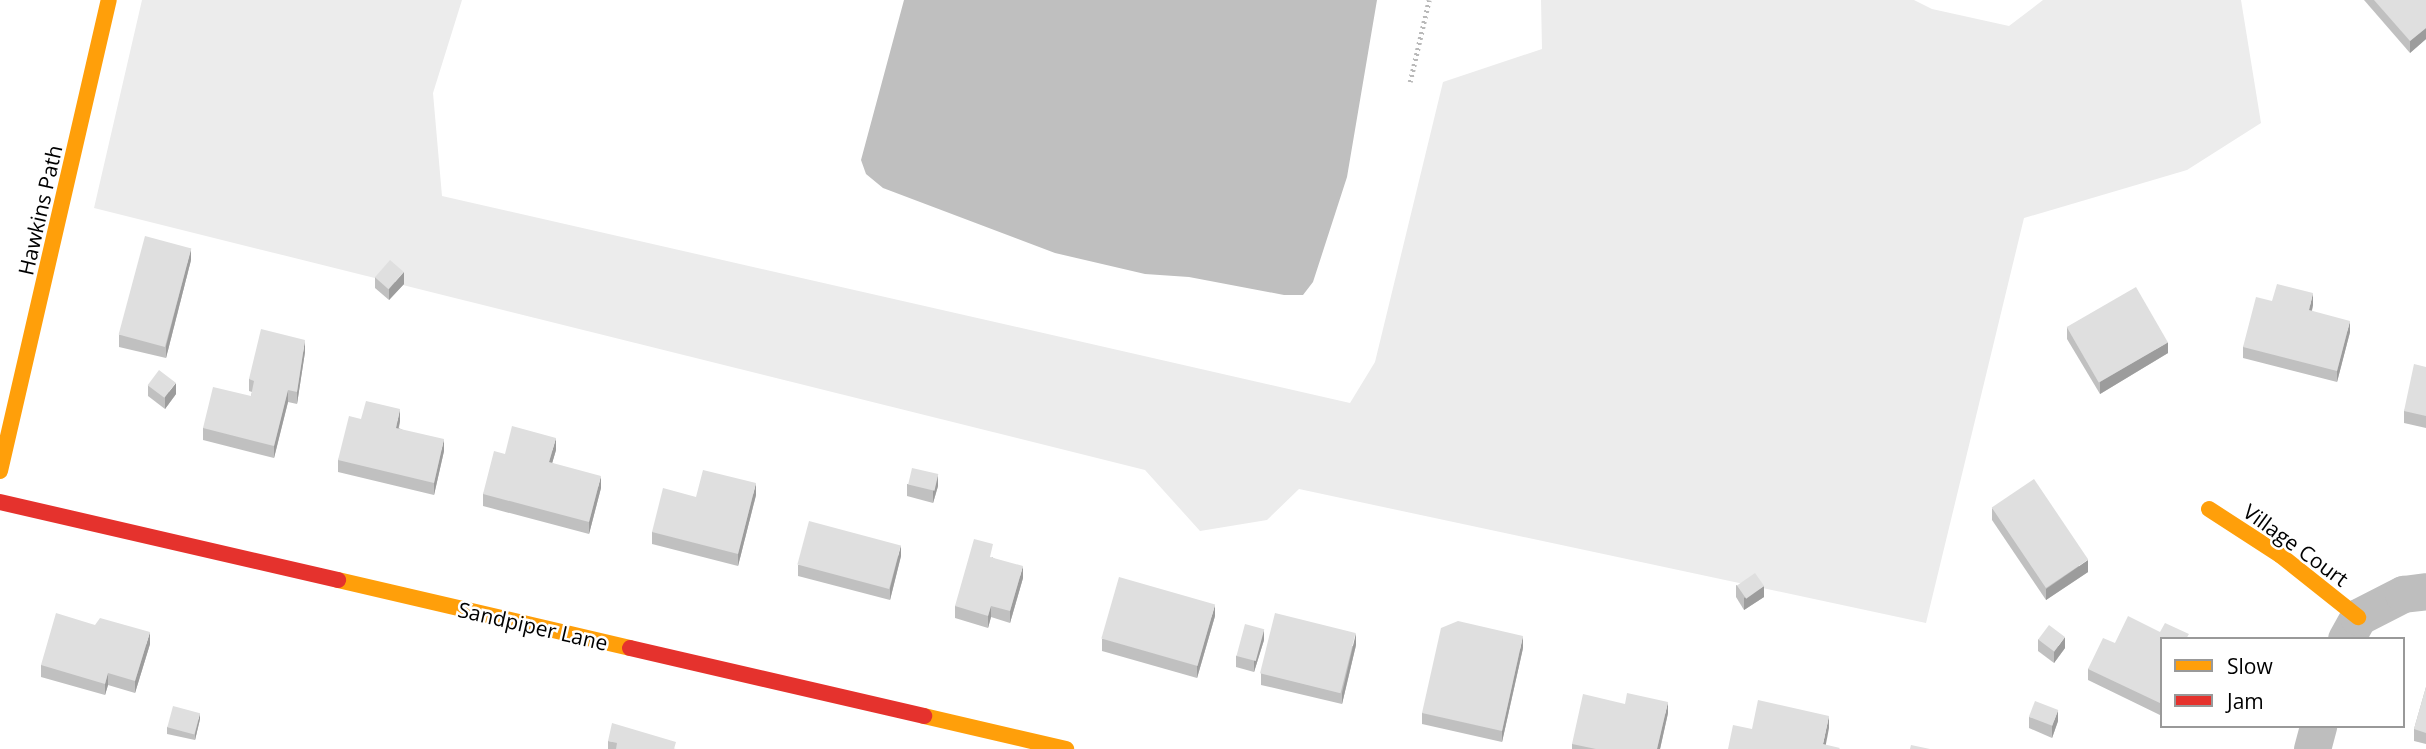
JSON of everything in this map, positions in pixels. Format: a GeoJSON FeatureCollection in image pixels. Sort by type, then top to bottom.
{"type":"FeatureCollection","features":[{"type":"Feature","properties":{"kind":"street","name":"Hawkins Path"},"geometry":{"type":"LineString","coordinates":[[0,471],[109,0]]}},
{"type":"Feature","properties":{"kind":"street","name":"Sandpiper Lane"},"geometry":{"type":"LineString","coordinates":[[0,502],[1066,749]]}},
{"type":"Feature","properties":{"kind":"street","name":"Village Court"},"geometry":{"type":"LineString","coordinates":[[2210,509],[2280,555],[2352,628]]}},
{"type":"Feature","properties":{"kind":"street"},"geometry":{"type":"LineString","coordinates":[[2352,628],[2403,594],[2426,592]]}},
{"type":"Feature","properties":{"kind":"street"},"geometry":{"type":"LineString","coordinates":[[2312,749],[2317,728]]}},
{"type":"Feature","properties":{"kind":"path"},"geometry":{"type":"LineString","coordinates":[[1410,82],[1429,0]]}},
{"type":"Feature","properties":{"kind":"shaded area"},"geometry":{"type":"Polygon","coordinates":[[[142,0],[462,0],[433,93],[442,196],[1350,403],[1375,362],[1443,82],[1542,49],[1541,0],[1914,0],[1932,9],[2009,26],[2043,0],[2241,0],[2261,123],[2187,170],[2024,218],[1926,623],[1299,489],[1267,520],[1200,531],[1145,470],[94,208],[142,0]]]}},
{"type":"Feature","properties":{"kind":"shaded area"},"geometry":{"type":"Polygon","coordinates":[[[904,0],[1377,0],[1347,177],[1313,282],[1303,295],[1284,295],[1189,277],[1145,274],[1055,253],[883,188],[866,174],[861,160],[904,0]]]}},
{"type":"Feature","properties":{"kind":"building"},"geometry":{"type":"Polygon","coordinates":[[[2374,0],[2426,0],[2426,28],[2410,41],[2374,0]]]}},
{"type":"Feature","properties":{"kind":"building"},"geometry":{"type":"Polygon","coordinates":[[[145,236],[191,248],[165,347],[119,335],[145,236]]]}},
{"type":"Feature","properties":{"kind":"building"},"geometry":{"type":"Polygon","coordinates":[[[390,260],[404,272],[388,289],[375,277],[390,260]]]}},
{"type":"Feature","properties":{"kind":"building"},"geometry":{"type":"Polygon","coordinates":[[[2277,284],[2313,293],[2309,310],[2350,321],[2337,371],[2243,347],[2256,297],[2272,301],[2277,284]]]}},
{"type":"Feature","properties":{"kind":"building"},"geometry":{"type":"Polygon","coordinates":[[[2136,287],[2168,342],[2099,382],[2067,327],[2136,287]]]}},
{"type":"Feature","properties":{"kind":"building"},"geometry":{"type":"Polygon","coordinates":[[[261,329],[305,340],[297,392],[288,390],[274,446],[203,428],[213,387],[251,396],[254,381],[249,379],[261,329]]]}},
{"type":"Feature","properties":{"kind":"building"},"geometry":{"type":"Polygon","coordinates":[[[2414,364],[2426,367],[2426,416],[2404,411],[2414,364]]]}},
{"type":"Feature","properties":{"kind":"building"},"geometry":{"type":"Polygon","coordinates":[[[159,370],[176,383],[164,398],[148,385],[159,370]]]}},
{"type":"Feature","properties":{"kind":"building"},"geometry":{"type":"Polygon","coordinates":[[[366,401],[400,409],[396,428],[444,439],[434,483],[338,460],[349,416],[361,419],[366,401]]]}},
{"type":"Feature","properties":{"kind":"building"},"geometry":{"type":"Polygon","coordinates":[[[512,426],[556,438],[549,462],[601,476],[589,522],[483,494],[494,451],[505,454],[512,426]]]}},
{"type":"Feature","properties":{"kind":"building"},"geometry":{"type":"Polygon","coordinates":[[[912,468],[938,474],[934,491],[908,485],[912,468]]]}},
{"type":"Feature","properties":{"kind":"building"},"geometry":{"type":"Polygon","coordinates":[[[703,470],[756,483],[738,554],[652,532],[663,488],[696,497],[703,470]]]}},
{"type":"Feature","properties":{"kind":"building"},"geometry":{"type":"Polygon","coordinates":[[[2034,479],[2088,559],[2046,588],[1992,508],[2034,479]]]}},
{"type":"Feature","properties":{"kind":"building"},"geometry":{"type":"Polygon","coordinates":[[[809,521],[901,546],[889,589],[797,564],[809,521]]]}},
{"type":"Feature","properties":{"kind":"building"},"geometry":{"type":"Polygon","coordinates":[[[974,539],[993,544],[990,557],[1023,566],[1010,611],[991,606],[988,616],[955,606],[974,539]]]}},
{"type":"Feature","properties":{"kind":"building"},"geometry":{"type":"Polygon","coordinates":[[[1755,573],[1764,586],[1746,599],[1737,586],[1755,573]]]}},
{"type":"Feature","properties":{"kind":"building"},"geometry":{"type":"Polygon","coordinates":[[[1119,577],[1215,605],[1197,666],[1101,639],[1119,577]]]}},
{"type":"Feature","properties":{"kind":"building"},"geometry":{"type":"Polygon","coordinates":[[[56,613],[95,625],[100,618],[150,632],[135,681],[108,673],[105,684],[41,665],[56,613]]]}},
{"type":"Feature","properties":{"kind":"building"},"geometry":{"type":"Polygon","coordinates":[[[1275,613],[1356,633],[1341,693],[1260,673],[1275,613]]]}},
{"type":"Feature","properties":{"kind":"building"},"geometry":{"type":"Polygon","coordinates":[[[2128,616],[2160,632],[2165,623],[2189,634],[2187,637],[2160,637],[2160,703],[2088,669],[2103,638],[2115,643],[2128,616]]]}},
{"type":"Feature","properties":{"kind":"building"},"geometry":{"type":"Polygon","coordinates":[[[1458,621],[1523,636],[1502,731],[1422,713],[1441,628],[1458,621]]]}},
{"type":"Feature","properties":{"kind":"building"},"geometry":{"type":"Polygon","coordinates":[[[1245,624],[1264,629],[1256,661],[1236,656],[1245,624]]]}},
{"type":"Feature","properties":{"kind":"building"},"geometry":{"type":"Polygon","coordinates":[[[2049,625],[2065,637],[2054,651],[2038,639],[2049,625]]]}},
{"type":"Feature","properties":{"kind":"building"},"geometry":{"type":"Polygon","coordinates":[[[2426,687],[2426,733],[2414,729],[2426,687]]]}},
{"type":"Feature","properties":{"kind":"building"},"geometry":{"type":"Polygon","coordinates":[[[1627,693],[1668,702],[1657,749],[1596,749],[1572,744],[1583,694],[1625,704],[1627,693]]]}},
{"type":"Feature","properties":{"kind":"building"},"geometry":{"type":"Polygon","coordinates":[[[1758,700],[1829,716],[1823,744],[1840,748],[1728,749],[1733,725],[1752,729],[1758,700]]]}},
{"type":"Feature","properties":{"kind":"building"},"geometry":{"type":"Polygon","coordinates":[[[2035,701],[2058,710],[2052,726],[2029,717],[2035,701]]]}},
{"type":"Feature","properties":{"kind":"building"},"geometry":{"type":"Polygon","coordinates":[[[173,706],[200,713],[194,734],[167,727],[173,706]]]}},
{"type":"Feature","properties":{"kind":"building"},"geometry":{"type":"Polygon","coordinates":[[[612,723],[676,742],[674,749],[616,749],[617,743],[608,741],[612,723]]]}},
{"type":"Feature","properties":{"kind":"building"},"geometry":{"type":"Polygon","coordinates":[[[1911,745],[1930,749],[1910,749],[1911,745]]]}},
{"type":"Feature","properties":{"kind":"traffic: slow"},"geometry":{"type":"LineString","coordinates":[[0,471],[109,0]]}},
{"type":"Feature","properties":{"kind":"traffic: slow"},"geometry":{"type":"LineString","coordinates":[[2209,509],[2280,555],[2358,617]]}},
{"type":"Feature","properties":{"kind":"traffic: slow"},"geometry":{"type":"LineString","coordinates":[[338,580],[630,648]]}},
{"type":"Feature","properties":{"kind":"traffic: slow"},"geometry":{"type":"LineString","coordinates":[[924,716],[1066,749]]}},
{"type":"Feature","properties":{"kind":"traffic: jam"},"geometry":{"type":"LineString","coordinates":[[0,502],[338,580]]}},
{"type":"Feature","properties":{"kind":"traffic: jam"},"geometry":{"type":"LineString","coordinates":[[630,648],[924,716]]}}]}
